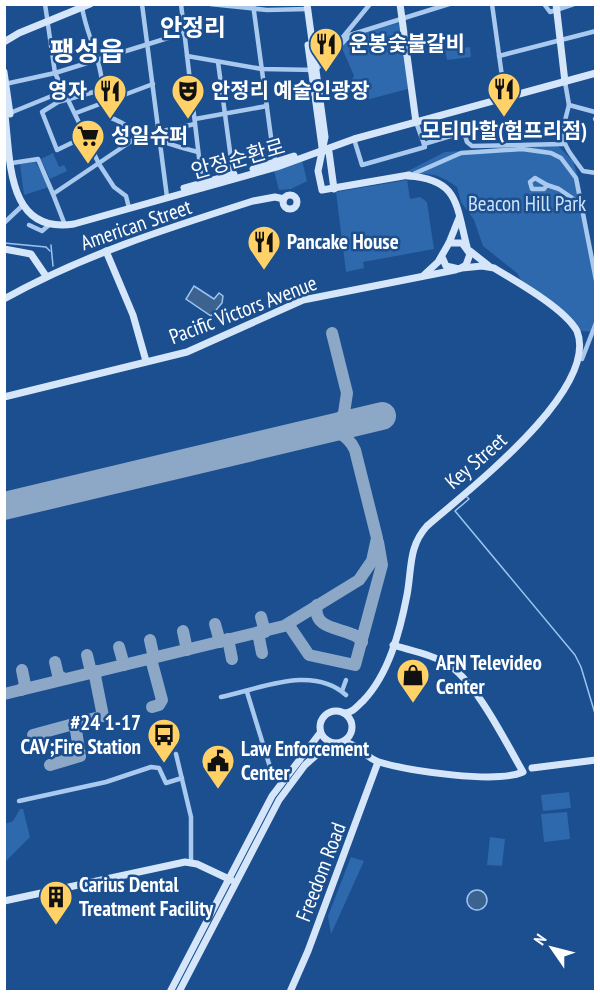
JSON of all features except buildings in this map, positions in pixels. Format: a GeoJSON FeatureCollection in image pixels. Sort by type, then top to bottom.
{"type":"FeatureCollection","features":[{"type":"Feature","properties":{"kind":"street"},"geometry":{"type":"LineString","coordinates":[[45,4],[55,73],[99,164],[114,187],[126,196],[128,206]]}},
{"type":"Feature","properties":{"kind":"street"},"geometry":{"type":"LineString","coordinates":[[6,40],[90,4]]}},
{"type":"Feature","properties":{"kind":"street"},"geometry":{"type":"LineString","coordinates":[[142,4],[167,195]]}},
{"type":"Feature","properties":{"kind":"street"},"geometry":{"type":"LineString","coordinates":[[181,4],[202,185]]}},
{"type":"Feature","properties":{"kind":"street"},"geometry":{"type":"LineString","coordinates":[[210,4],[305,7],[325,137],[318,171],[322,190],[408,175],[460,153],[537,150],[561,158],[576,178],[596,280]]}},
{"type":"Feature","properties":{"kind":"street"},"geometry":{"type":"LineString","coordinates":[[358,4],[364,11]]}},
{"type":"Feature","properties":{"kind":"street"},"geometry":{"type":"LineString","coordinates":[[315,71],[370,4]]}},
{"type":"Feature","properties":{"kind":"street"},"geometry":{"type":"LineString","coordinates":[[354,139],[362,165],[425,147],[416,122],[400,4]]}},
{"type":"Feature","properties":{"kind":"street"},"geometry":{"type":"LineString","coordinates":[[492,4],[505,98]]}},
{"type":"Feature","properties":{"kind":"street"},"geometry":{"type":"LineString","coordinates":[[544,4],[550,12],[556,7],[574,4]]}},
{"type":"Feature","properties":{"kind":"street"},"geometry":{"type":"LineString","coordinates":[[187,56],[262,69],[315,71],[350,35],[448,5]]}},
{"type":"Feature","properties":{"kind":"street"},"geometry":{"type":"LineString","coordinates":[[81,6],[86,33],[98,59],[101,90],[111,118],[122,121],[159,141],[198,152]]}},
{"type":"Feature","properties":{"kind":"street"},"geometry":{"type":"LineString","coordinates":[[253,7],[276,162]]}},
{"type":"Feature","properties":{"kind":"street"},"geometry":{"type":"LineString","coordinates":[[556,7],[569,105],[563,128],[563,144],[583,171],[596,173]]}},
{"type":"Feature","properties":{"kind":"street"},"geometry":{"type":"LineString","coordinates":[[499,56],[596,31]]}},
{"type":"Feature","properties":{"kind":"street"},"geometry":{"type":"LineString","coordinates":[[5,84],[55,73],[184,33]]}},
{"type":"Feature","properties":{"kind":"street"},"geometry":{"type":"LineString","coordinates":[[218,62],[233,174]]}},
{"type":"Feature","properties":{"kind":"street"},"geometry":{"type":"LineString","coordinates":[[4,72],[16,190],[22,206],[33,217],[49,225],[42,231],[29,225]]}},
{"type":"Feature","properties":{"kind":"street","name":"안정순환로"},"geometry":{"type":"LineString","coordinates":[[49,225],[277,167],[354,139],[596,74]]}},
{"type":"Feature","properties":{"kind":"street"},"geometry":{"type":"LineString","coordinates":[[75,113],[153,84]]}},
{"type":"Feature","properties":{"kind":"street"},"geometry":{"type":"LineString","coordinates":[[86,136],[57,150],[42,112],[50,105],[101,90]]}},
{"type":"Feature","properties":{"kind":"street"},"geometry":{"type":"LineString","coordinates":[[7,110],[64,91]]}},
{"type":"Feature","properties":{"kind":"street"},"geometry":{"type":"LineString","coordinates":[[569,105],[595,112]]}},
{"type":"Feature","properties":{"kind":"street"},"geometry":{"type":"LineString","coordinates":[[54,194],[140,136],[195,121],[267,106]]}},
{"type":"Feature","properties":{"kind":"street"},"geometry":{"type":"LineString","coordinates":[[424,144],[464,132],[467,142],[472,146],[563,144]]}},
{"type":"Feature","properties":{"kind":"street"},"geometry":{"type":"LineString","coordinates":[[323,149],[330,152],[334,189]]}},
{"type":"Feature","properties":{"kind":"street","name":"안정순환로"},"geometry":{"type":"LineString","coordinates":[[202,185],[313,150],[323,149]]}},
{"type":"Feature","properties":{"kind":"street"},"geometry":{"type":"LineString","coordinates":[[14,163],[38,159],[64,223]]}},
{"type":"Feature","properties":{"kind":"street"},"geometry":{"type":"LineString","coordinates":[[14,163],[22,195],[30,210],[46,219],[64,223]]}},
{"type":"Feature","properties":{"kind":"street"},"geometry":{"type":"LineString","coordinates":[[408,175],[428,177],[440,183],[454,198],[468,249],[469,260],[459,269],[446,266],[442,256],[443,249],[449,243],[459,218]]}},
{"type":"Feature","properties":{"kind":"street"},"geometry":{"type":"LineString","coordinates":[[547,185],[559,189],[581,204]]}},
{"type":"Feature","properties":{"kind":"street","name":"American Street"},"geometry":{"type":"LineString","coordinates":[[4,299],[46,276],[106,250],[253,201],[275,197],[284,199]]}},
{"type":"Feature","properties":{"kind":"street"},"geometry":{"type":"LineString","coordinates":[[4,223],[22,206]]}},
{"type":"Feature","properties":{"kind":"street"},"geometry":{"type":"LineString","coordinates":[[449,243],[459,242],[491,267],[570,321],[580,338],[582,359]]}},
{"type":"Feature","properties":{"kind":"street"},"geometry":{"type":"LineString","coordinates":[[4,249],[31,254],[46,276]]}},
{"type":"Feature","properties":{"kind":"street"},"geometry":{"type":"LineString","coordinates":[[106,250],[133,315],[146,361]]}},
{"type":"Feature","properties":{"kind":"street"},"geometry":{"type":"LineString","coordinates":[[424,275],[442,256]]}},
{"type":"Feature","properties":{"kind":"street","name":"Pacific Victors Avenue"},"geometry":{"type":"LineString","coordinates":[[4,396],[187,352],[303,300],[424,275],[459,269],[491,267]]}},
{"type":"Feature","properties":{"kind":"street"},"geometry":{"type":"LineString","coordinates":[[582,359],[596,323]]}},
{"type":"Feature","properties":{"kind":"street","name":"Key Street"},"geometry":{"type":"LineString","coordinates":[[348,714],[379,682],[407,597],[412,552],[416,540],[427,526],[553,414],[575,382],[582,359]]}},
{"type":"Feature","properties":{"kind":"street"},"geometry":{"type":"LineString","coordinates":[[393,645],[439,660],[452,668],[486,709],[523,772]]}},
{"type":"Feature","properties":{"kind":"street"},"geometry":{"type":"LineString","coordinates":[[220,697],[312,679],[329,682],[344,693],[346,680]]}},
{"type":"Feature","properties":{"kind":"street"},"geometry":{"type":"LineString","coordinates":[[247,692],[270,766],[287,781]]}},
{"type":"Feature","properties":{"kind":"street"},"geometry":{"type":"LineString","coordinates":[[179,992],[233,881],[262,814],[320,733],[320,723],[326,714],[335,711],[348,714],[352,726],[350,736],[352,744]]}},
{"type":"Feature","properties":{"kind":"street"},"geometry":{"type":"LineString","coordinates":[[320,733],[330,743]]}},
{"type":"Feature","properties":{"kind":"street"},"geometry":{"type":"LineString","coordinates":[[343,742],[350,736]]}},
{"type":"Feature","properties":{"kind":"street"},"geometry":{"type":"LineString","coordinates":[[287,781],[322,747],[330,743],[343,742],[352,744],[378,762],[468,777],[506,777],[532,768],[596,760]]}},
{"type":"Feature","properties":{"kind":"street"},"geometry":{"type":"LineString","coordinates":[[176,754],[191,817],[191,862]]}},
{"type":"Feature","properties":{"kind":"street","name":"Freedom Road"},"geometry":{"type":"LineString","coordinates":[[290,992],[308,951],[378,762]]}},
{"type":"Feature","properties":{"kind":"street"},"geometry":{"type":"LineString","coordinates":[[19,801],[106,782],[151,767],[159,768],[166,783],[182,778]]}},
{"type":"Feature","properties":{"kind":"street"},"geometry":{"type":"LineString","coordinates":[[4,901],[191,862],[233,881]]}},
{"type":"Feature","properties":{"kind":"street"},"geometry":{"type":"LineString","coordinates":[[170,992],[233,881]]}},
{"type":"Feature","properties":{"kind":"green space"},"geometry":{"type":"Polygon","coordinates":[[[398,23],[401,25],[408,89],[362,101],[348,86],[354,76],[342,48],[352,36],[398,23]]]}},
{"type":"Feature","properties":{"kind":"green space"},"geometry":{"type":"Polygon","coordinates":[[[470,47],[471,57],[447,60],[445,50],[470,47]]]}},
{"type":"Feature","properties":{"kind":"green space","name":"Beacon Hill Park"},"geometry":{"type":"Polygon","coordinates":[[[557,145],[573,161],[580,184],[595,265],[595,332],[582,331],[568,316],[525,287],[517,273],[483,246],[474,220],[461,202],[457,187],[437,176],[402,174],[445,152],[557,145]]]}},
{"type":"Feature","properties":{"kind":"green space"},"geometry":{"type":"Polygon","coordinates":[[[53,153],[59,167],[64,165],[67,171],[50,179],[41,159],[53,153]]]}},
{"type":"Feature","properties":{"kind":"green space"},"geometry":{"type":"Polygon","coordinates":[[[302,160],[307,181],[291,189],[279,190],[274,171],[302,160]]]}},
{"type":"Feature","properties":{"kind":"green space"},"geometry":{"type":"Polygon","coordinates":[[[35,161],[49,187],[24,195],[20,164],[35,161]]]}},
{"type":"Feature","properties":{"kind":"green space"},"geometry":{"type":"Polygon","coordinates":[[[407,180],[410,199],[420,197],[427,202],[434,249],[363,262],[364,268],[346,272],[336,192],[407,180]]]}},
{"type":"Feature","properties":{"kind":"green space"},"geometry":{"type":"Polygon","coordinates":[[[569,792],[571,808],[543,811],[541,795],[569,792]]]}},
{"type":"Feature","properties":{"kind":"green space"},"geometry":{"type":"Polygon","coordinates":[[[20,809],[23,809],[30,837],[5,862],[5,824],[13,821],[20,809]]]}},
{"type":"Feature","properties":{"kind":"green space"},"geometry":{"type":"Polygon","coordinates":[[[567,812],[570,839],[544,842],[541,814],[567,812]]]}},
{"type":"Feature","properties":{"kind":"green space"},"geometry":{"type":"Polygon","coordinates":[[[490,837],[505,839],[502,866],[487,865],[490,837]]]}},
{"type":"Feature","properties":{"kind":"green space"},"geometry":{"type":"Polygon","coordinates":[[[351,857],[364,861],[331,934],[328,916],[351,857]]]}},
{"type":"Feature","properties":{"kind":"shaded area"},"geometry":{"type":"Polygon","coordinates":[[[194,286],[214,299],[219,293],[223,296],[222,303],[211,316],[186,299],[194,286]]]}},
{"type":"Feature","properties":{"kind":"shaded area"},"geometry":{"type":"Polygon","coordinates":[[[477,890],[484,893],[487,900],[484,907],[477,910],[470,907],[467,900],[470,893],[477,890]]]}},
{"type":"Feature","properties":{"kind":"waterway"},"geometry":{"type":"LineString","coordinates":[[4,243],[46,247],[50,251]]}},
{"type":"Feature","properties":{"kind":"waterway"},"geometry":{"type":"LineString","coordinates":[[51,245],[53,266]]}},
{"type":"Feature","properties":{"kind":"waterway"},"geometry":{"type":"LineString","coordinates":[[467,497],[469,499],[455,511],[575,655],[581,667],[596,717]]}},
{"type":"Feature","properties":{"kind":"taxiway"},"geometry":{"type":"LineString","coordinates":[[323,428],[340,419],[344,413],[347,393],[332,333]]}},
{"type":"Feature","properties":{"kind":"taxiway"},"geometry":{"type":"LineString","coordinates":[[4,694],[284,626],[359,580],[372,561],[377,538],[355,450],[352,444],[339,433],[316,430]]}},
{"type":"Feature","properties":{"kind":"taxiway"},"geometry":{"type":"LineString","coordinates":[[291,622],[290,627],[309,655],[355,665],[382,565],[378,542]]}},
{"type":"Feature","properties":{"kind":"taxiway"},"geometry":{"type":"LineString","coordinates":[[317,605],[320,621],[358,637],[362,642]]}},
{"type":"Feature","properties":{"kind":"taxiway"},"geometry":{"type":"LineString","coordinates":[[261,617],[265,632]]}},
{"type":"Feature","properties":{"kind":"taxiway"},"geometry":{"type":"LineString","coordinates":[[215,624],[220,642]]}},
{"type":"Feature","properties":{"kind":"taxiway"},"geometry":{"type":"LineString","coordinates":[[183,631],[187,650]]}},
{"type":"Feature","properties":{"kind":"taxiway"},"geometry":{"type":"LineString","coordinates":[[258,633],[262,653]]}},
{"type":"Feature","properties":{"kind":"taxiway"},"geometry":{"type":"LineString","coordinates":[[228,639],[232,659]]}},
{"type":"Feature","properties":{"kind":"taxiway"},"geometry":{"type":"LineString","coordinates":[[150,640],[154,658]]}},
{"type":"Feature","properties":{"kind":"taxiway"},"geometry":{"type":"LineString","coordinates":[[119,647],[124,665]]}},
{"type":"Feature","properties":{"kind":"taxiway"},"geometry":{"type":"LineString","coordinates":[[87,655],[91,672]]}},
{"type":"Feature","properties":{"kind":"taxiway"},"geometry":{"type":"LineString","coordinates":[[151,659],[162,700],[159,705],[152,707]]}},
{"type":"Feature","properties":{"kind":"taxiway"},"geometry":{"type":"LineString","coordinates":[[55,662],[58,675],[64,679]]}},
{"type":"Feature","properties":{"kind":"taxiway"},"geometry":{"type":"LineString","coordinates":[[21,690],[25,685],[22,670]]}},
{"type":"Feature","properties":{"kind":"taxiway"},"geometry":{"type":"LineString","coordinates":[[33,735],[103,716],[95,676],[97,671]]}},
{"type":"Feature","properties":{"kind":"taxiway"},"geometry":{"type":"LineString","coordinates":[[50,765],[80,756],[75,724]]}},
{"type":"Feature","properties":{"kind":"runway"},"geometry":{"type":"LineString","coordinates":[[4,506],[382,416]]}},
{"type":"Feature","properties":{"kind":"place","name":"운봉숯불갈비"},"geometry":{"type":"Point","coordinates":[326,73]}},
{"type":"Feature","properties":{"kind":"place","name":"모티마할(험프리점)"},"geometry":{"type":"Point","coordinates":[504,118]}},
{"type":"Feature","properties":{"kind":"place","name":"영자"},"geometry":{"type":"Point","coordinates":[110,120]}},
{"type":"Feature","properties":{"kind":"place","name":"안정리 예술인광장"},"geometry":{"type":"Point","coordinates":[188,120]}},
{"type":"Feature","properties":{"kind":"place","name":"성일슈퍼"},"geometry":{"type":"Point","coordinates":[88,165]}},
{"type":"Feature","properties":{"kind":"place","name":"Pancake House"},"geometry":{"type":"Point","coordinates":[264,271]}},
{"type":"Feature","properties":{"kind":"place","name":"AFN Televideo Center"},"geometry":{"type":"Point","coordinates":[413,704]}},
{"type":"Feature","properties":{"kind":"place","name":"#24 1-17 CAV;Fire Station"},"geometry":{"type":"Point","coordinates":[164,764]}},
{"type":"Feature","properties":{"kind":"place","name":"Law Enforcement Center"},"geometry":{"type":"Point","coordinates":[218,790]}},
{"type":"Feature","properties":{"kind":"place","name":"Carius Dental Treatment Facility"},"geometry":{"type":"Point","coordinates":[56,926]}},
{"type":"Feature","properties":{"kind":"district","name":"안정리"},"geometry":{"type":"Point","coordinates":[193,28]}},
{"type":"Feature","properties":{"kind":"district","name":"팽성읍"},"geometry":{"type":"Point","coordinates":[87,52]}}]}
